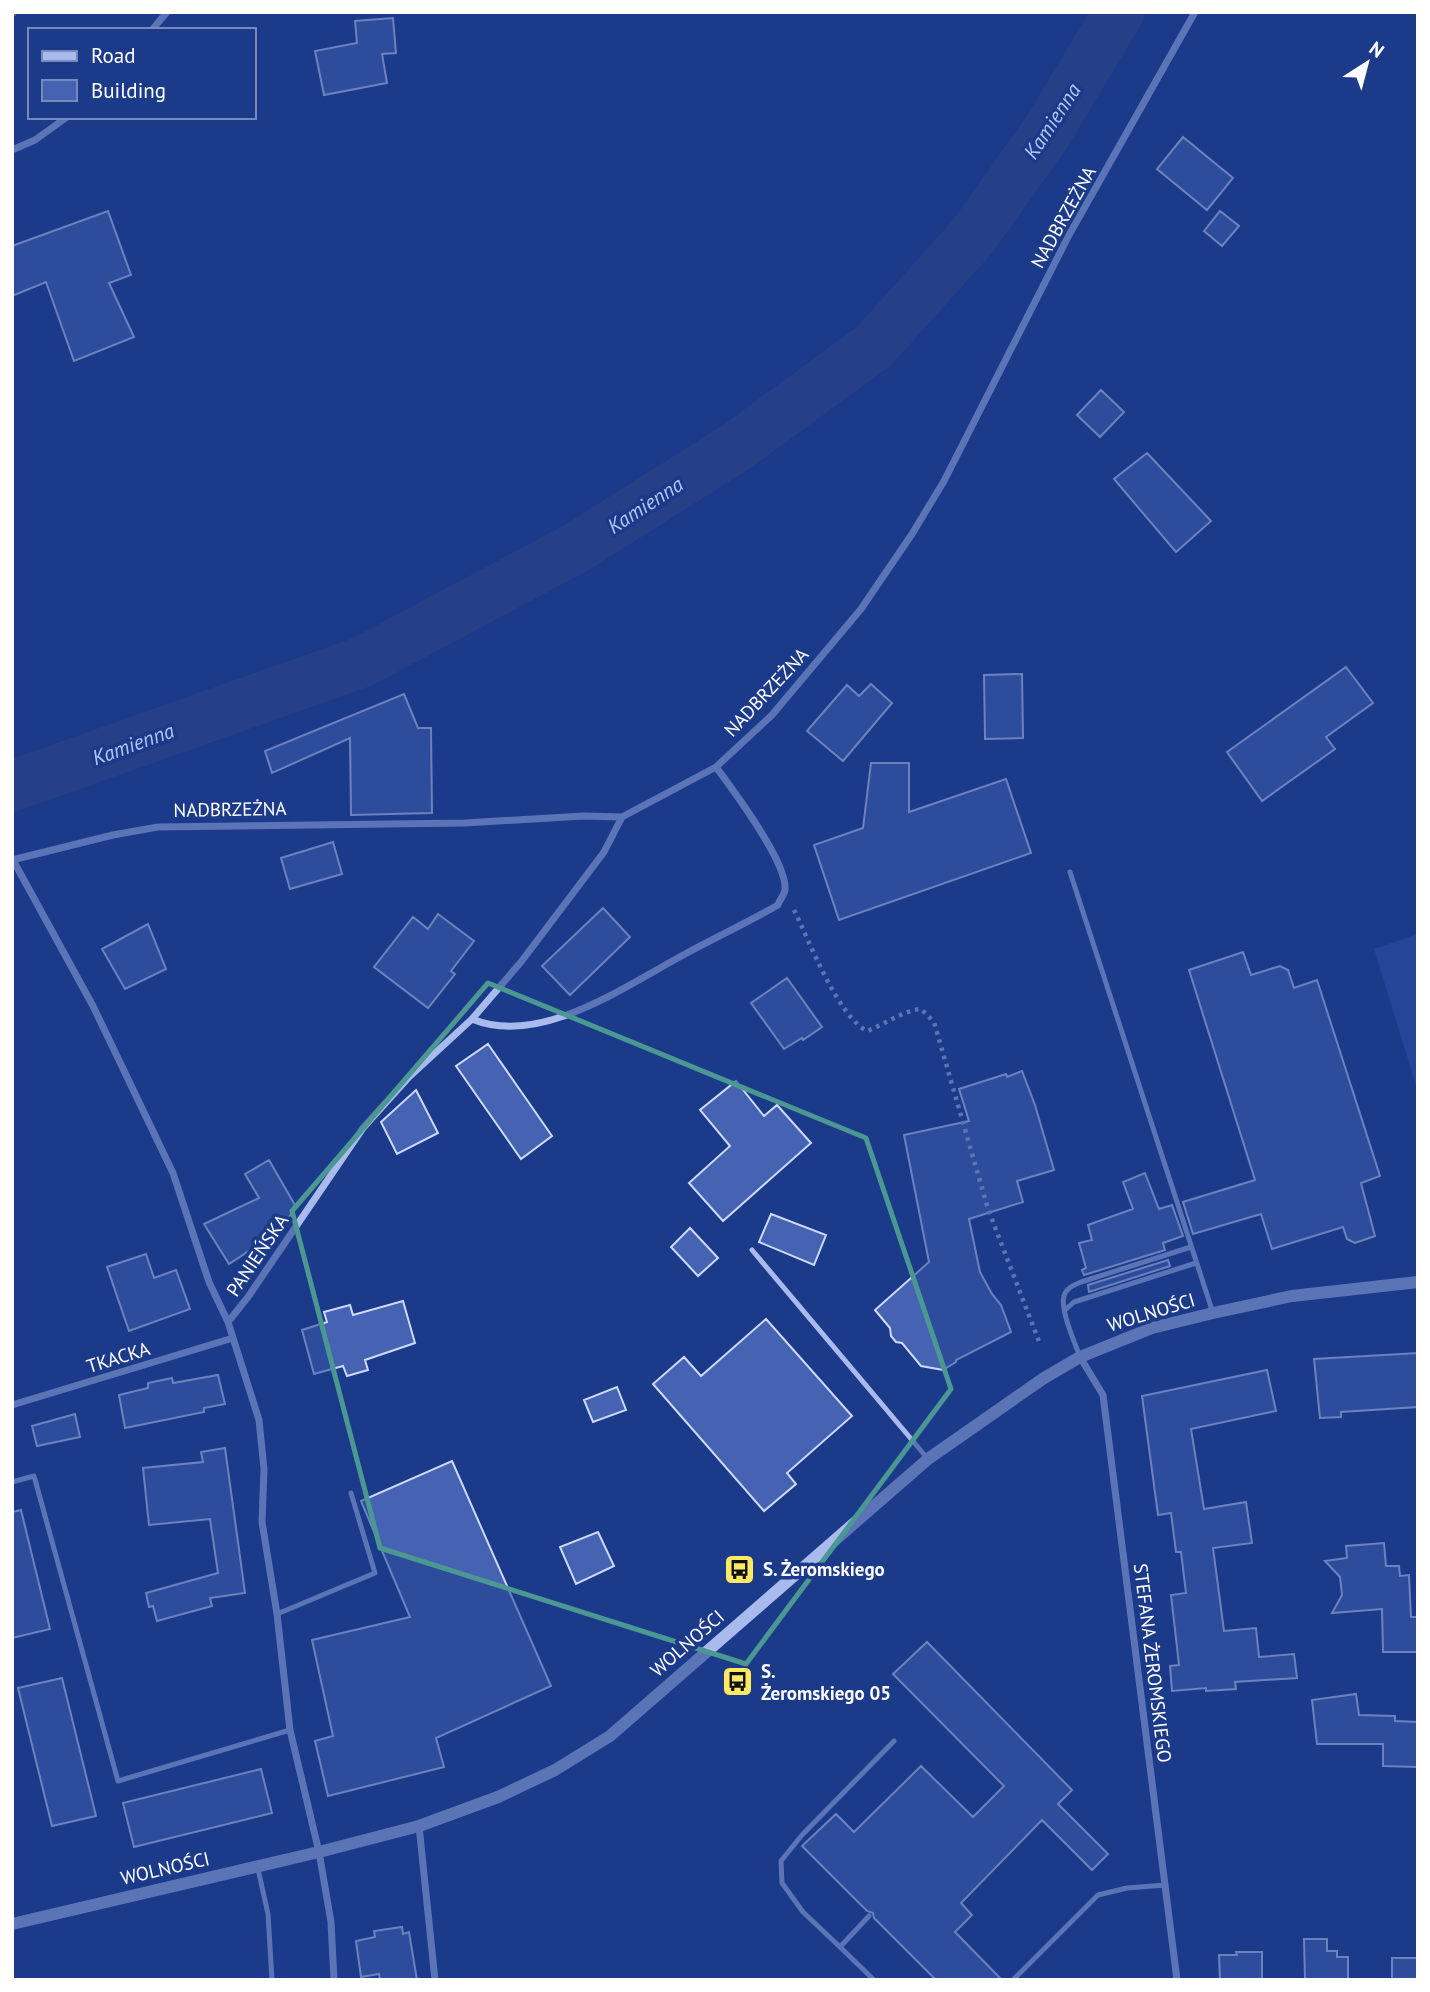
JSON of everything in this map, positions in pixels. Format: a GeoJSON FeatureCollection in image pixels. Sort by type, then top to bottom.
{"type":"FeatureCollection","features":[{"type":"Feature","properties":{"kind":"street"},"geometry":{"type":"LineString","coordinates":[[154,28],[167,12]]}},
{"type":"Feature","properties":{"kind":"street","name":"NADBRZEŻNA"},"geometry":{"type":"LineString","coordinates":[[13,860],[113,835],[158,827],[465,823],[583,816],[622,817],[716,767],[772,715],[861,609],[912,534],[944,481],[1069,235],[1195,12]]}},
{"type":"Feature","properties":{"kind":"street"},"geometry":{"type":"LineString","coordinates":[[12,150],[35,140],[64,119]]}},
{"type":"Feature","properties":{"kind":"street"},"geometry":{"type":"LineString","coordinates":[[472,1018],[490,1026],[518,1026],[564,1017],[589,1007],[778,905],[785,890],[779,867],[757,825],[716,767]]}},
{"type":"Feature","properties":{"kind":"street","name":"PANIEŃSKA"},"geometry":{"type":"LineString","coordinates":[[334,1980],[331,1922],[319,1853],[290,1730],[277,1614],[262,1522],[264,1469],[260,1420],[228,1322],[248,1297],[363,1128],[409,1077],[472,1018],[521,962],[604,852],[622,817]]}},
{"type":"Feature","properties":{"kind":"street"},"geometry":{"type":"LineString","coordinates":[[13,860],[93,1006],[173,1173],[209,1282],[228,1322]]}},
{"type":"Feature","properties":{"kind":"street","name":"WOLNOŚCI"},"geometry":{"type":"LineString","coordinates":[[12,1924],[319,1853],[419,1825],[498,1797],[555,1770],[610,1736],[928,1459],[1044,1378],[1080,1357],[1152,1328],[1213,1313],[1292,1296],[1418,1282]]}},
{"type":"Feature","properties":{"kind":"street","name":"TKACKA"},"geometry":{"type":"LineString","coordinates":[[12,1405],[233,1338]]}},
{"type":"Feature","properties":{"kind":"street","name":"STEFANA ŻEROMSKIEGO"},"geometry":{"type":"LineString","coordinates":[[1080,1357],[1103,1395],[1177,1980]]}},
{"type":"Feature","properties":{"kind":"street"},"geometry":{"type":"LineString","coordinates":[[419,1825],[435,1980]]}},
{"type":"Feature","properties":{"kind":"lane"},"geometry":{"type":"LineString","coordinates":[[1070,872],[1213,1313]]}},
{"type":"Feature","properties":{"kind":"lane"},"geometry":{"type":"LineString","coordinates":[[1080,1357],[1065,1310],[1063,1299],[1067,1290],[1073,1285],[1191,1247]]}},
{"type":"Feature","properties":{"kind":"lane"},"geometry":{"type":"LineString","coordinates":[[752,1250],[928,1459]]}},
{"type":"Feature","properties":{"kind":"lane"},"geometry":{"type":"LineString","coordinates":[[1065,1310],[1074,1302],[1196,1263]]}},
{"type":"Feature","properties":{"kind":"lane"},"geometry":{"type":"LineString","coordinates":[[12,1482],[34,1476],[118,1780],[290,1730]]}},
{"type":"Feature","properties":{"kind":"lane"},"geometry":{"type":"LineString","coordinates":[[277,1614],[375,1573],[351,1493]]}},
{"type":"Feature","properties":{"kind":"lane"},"geometry":{"type":"LineString","coordinates":[[874,1980],[803,1912],[782,1884],[781,1861],[802,1835],[894,1741]]}},
{"type":"Feature","properties":{"kind":"lane"},"geometry":{"type":"LineString","coordinates":[[257,1867],[268,1914],[272,1980]]}},
{"type":"Feature","properties":{"kind":"lane"},"geometry":{"type":"LineString","coordinates":[[1013,1980],[1098,1895],[1127,1888],[1166,1885]]}},
{"type":"Feature","properties":{"kind":"lane"},"geometry":{"type":"LineString","coordinates":[[840,1947],[869,1916]]}},
{"type":"Feature","properties":{"kind":"path"},"geometry":{"type":"LineString","coordinates":[[785,890],[842,1008],[856,1025],[867,1031],[909,1010],[921,1009],[934,1022],[988,1209],[1040,1344]]}},
{"type":"Feature","properties":{"kind":"highlighted area"},"geometry":{"type":"Polygon","coordinates":[[[488,983],[866,1138],[951,1389],[746,1664],[380,1548],[292,1211],[488,983]]]}},
{"type":"Feature","properties":{"kind":"shaded area"},"geometry":{"type":"Polygon","coordinates":[[[1418,934],[1418,1092],[1374,949],[1418,934]]]}},
{"type":"Feature","properties":{"kind":"building"},"geometry":{"type":"Polygon","coordinates":[[[393,18],[396,53],[382,54],[387,83],[324,95],[315,51],[357,43],[355,21],[393,18]]]}},
{"type":"Feature","properties":{"kind":"building"},"geometry":{"type":"Polygon","coordinates":[[[1183,137],[1233,178],[1207,210],[1157,169],[1183,137]]]}},
{"type":"Feature","properties":{"kind":"building"},"geometry":{"type":"Polygon","coordinates":[[[108,211],[131,275],[109,283],[134,337],[74,361],[46,282],[12,296],[12,246],[108,211]]]}},
{"type":"Feature","properties":{"kind":"building"},"geometry":{"type":"Polygon","coordinates":[[[1220,211],[1239,226],[1222,246],[1204,231],[1220,211]]]}},
{"type":"Feature","properties":{"kind":"building"},"geometry":{"type":"Polygon","coordinates":[[[1101,390],[1124,412],[1100,437],[1077,415],[1101,390]]]}},
{"type":"Feature","properties":{"kind":"building"},"geometry":{"type":"Polygon","coordinates":[[[1147,453],[1211,521],[1176,552],[1114,479],[1147,453]]]}},
{"type":"Feature","properties":{"kind":"building"},"geometry":{"type":"Polygon","coordinates":[[[1346,667],[1373,703],[1326,737],[1335,749],[1262,801],[1227,752],[1346,667]]]}},
{"type":"Feature","properties":{"kind":"building"},"geometry":{"type":"Polygon","coordinates":[[[1022,674],[1023,738],[985,739],[984,675],[1022,674]]]}},
{"type":"Feature","properties":{"kind":"building"},"geometry":{"type":"Polygon","coordinates":[[[871,684],[892,703],[843,761],[807,731],[847,685],[859,696],[871,684]]]}},
{"type":"Feature","properties":{"kind":"building"},"geometry":{"type":"Polygon","coordinates":[[[404,694],[418,728],[431,728],[432,813],[351,815],[350,738],[272,773],[265,751],[404,694]]]}},
{"type":"Feature","properties":{"kind":"building"},"geometry":{"type":"Polygon","coordinates":[[[871,763],[909,763],[909,812],[1006,779],[1031,853],[839,920],[814,845],[863,828],[871,763]]]}},
{"type":"Feature","properties":{"kind":"building"},"geometry":{"type":"Polygon","coordinates":[[[333,842],[342,874],[290,889],[281,858],[333,842]]]}},
{"type":"Feature","properties":{"kind":"building"},"geometry":{"type":"Polygon","coordinates":[[[603,908],[630,937],[570,995],[542,966],[603,908]]]}},
{"type":"Feature","properties":{"kind":"building"},"geometry":{"type":"Polygon","coordinates":[[[438,914],[474,941],[451,971],[455,974],[428,1008],[374,967],[413,917],[428,929],[438,914]]]}},
{"type":"Feature","properties":{"kind":"building"},"geometry":{"type":"Polygon","coordinates":[[[148,924],[166,969],[125,989],[102,949],[148,924]]]}},
{"type":"Feature","properties":{"kind":"building"},"geometry":{"type":"Polygon","coordinates":[[[1243,952],[1251,975],[1280,966],[1288,970],[1294,988],[1317,980],[1380,1176],[1361,1183],[1375,1236],[1355,1243],[1347,1239],[1343,1227],[1272,1249],[1261,1214],[1193,1234],[1183,1202],[1255,1180],[1189,970],[1243,952]]]}},
{"type":"Feature","properties":{"kind":"building"},"geometry":{"type":"Polygon","coordinates":[[[787,978],[822,1027],[784,1049],[751,1003],[787,978]]]}},
{"type":"Feature","properties":{"kind":"building"},"geometry":{"type":"Polygon","coordinates":[[[488,1044],[552,1136],[521,1159],[456,1066],[488,1044]]]}},
{"type":"Feature","properties":{"kind":"building"},"geometry":{"type":"Polygon","coordinates":[[[1022,1071],[1054,1170],[1017,1181],[1023,1202],[969,1219],[980,1272],[1001,1305],[1011,1332],[956,1360],[943,1370],[921,1366],[902,1343],[896,1342],[891,1336],[890,1328],[875,1310],[929,1262],[904,1135],[969,1121],[959,1089],[1022,1071]]]}},
{"type":"Feature","properties":{"kind":"building"},"geometry":{"type":"Polygon","coordinates":[[[736,1081],[764,1116],[777,1105],[811,1143],[723,1221],[689,1183],[730,1146],[700,1110],[736,1081]]]}},
{"type":"Feature","properties":{"kind":"building"},"geometry":{"type":"Polygon","coordinates":[[[416,1090],[438,1133],[397,1154],[381,1122],[416,1090]]]}},
{"type":"Feature","properties":{"kind":"building"},"geometry":{"type":"Polygon","coordinates":[[[269,1160],[296,1207],[279,1231],[229,1264],[204,1224],[259,1198],[245,1174],[269,1160]]]}},
{"type":"Feature","properties":{"kind":"building"},"geometry":{"type":"Polygon","coordinates":[[[1145,1173],[1159,1209],[1172,1205],[1183,1236],[1163,1243],[1165,1250],[1084,1275],[1082,1270],[1086,1268],[1079,1243],[1092,1240],[1088,1225],[1133,1209],[1123,1182],[1145,1173]]]}},
{"type":"Feature","properties":{"kind":"building"},"geometry":{"type":"Polygon","coordinates":[[[771,1214],[826,1235],[814,1265],[759,1242],[771,1214]]]}},
{"type":"Feature","properties":{"kind":"building"},"geometry":{"type":"Polygon","coordinates":[[[690,1228],[718,1258],[698,1276],[671,1247],[690,1228]]]}},
{"type":"Feature","properties":{"kind":"building"},"geometry":{"type":"Polygon","coordinates":[[[146,1254],[154,1278],[176,1270],[190,1309],[129,1331],[107,1267],[146,1254]]]}},
{"type":"Feature","properties":{"kind":"building"},"geometry":{"type":"Polygon","coordinates":[[[1168,1260],[1170,1266],[1089,1292],[1088,1285],[1168,1260]]]}},
{"type":"Feature","properties":{"kind":"building"},"geometry":{"type":"Polygon","coordinates":[[[403,1301],[415,1343],[365,1360],[368,1370],[347,1376],[343,1366],[314,1374],[302,1330],[327,1322],[324,1312],[350,1305],[353,1315],[403,1301]]]}},
{"type":"Feature","properties":{"kind":"building"},"geometry":{"type":"Polygon","coordinates":[[[766,1319],[852,1416],[787,1473],[796,1484],[764,1511],[653,1384],[684,1357],[701,1376],[766,1319]]]}},
{"type":"Feature","properties":{"kind":"building"},"geometry":{"type":"Polygon","coordinates":[[[1418,1353],[1418,1407],[1341,1412],[1341,1417],[1320,1418],[1314,1359],[1418,1353]]]}},
{"type":"Feature","properties":{"kind":"building"},"geometry":{"type":"Polygon","coordinates":[[[1267,1370],[1276,1411],[1191,1429],[1204,1509],[1246,1502],[1252,1543],[1213,1548],[1224,1631],[1256,1628],[1259,1657],[1294,1654],[1297,1678],[1235,1682],[1236,1689],[1172,1691],[1170,1666],[1179,1665],[1171,1595],[1186,1593],[1181,1552],[1176,1552],[1171,1513],[1158,1515],[1142,1396],[1267,1370]]]}},
{"type":"Feature","properties":{"kind":"building"},"geometry":{"type":"Polygon","coordinates":[[[218,1375],[225,1404],[204,1408],[204,1412],[125,1428],[119,1395],[148,1388],[148,1383],[172,1378],[173,1383],[218,1375]]]}},
{"type":"Feature","properties":{"kind":"building"},"geometry":{"type":"Polygon","coordinates":[[[617,1387],[626,1410],[593,1422],[584,1400],[617,1387]]]}},
{"type":"Feature","properties":{"kind":"building"},"geometry":{"type":"Polygon","coordinates":[[[75,1414],[80,1437],[37,1446],[32,1426],[75,1414]]]}},
{"type":"Feature","properties":{"kind":"building"},"geometry":{"type":"Polygon","coordinates":[[[225,1448],[245,1593],[210,1598],[212,1606],[157,1621],[153,1606],[149,1607],[146,1593],[218,1573],[210,1519],[149,1525],[143,1468],[203,1462],[201,1452],[225,1448]]]}},
{"type":"Feature","properties":{"kind":"building"},"geometry":{"type":"Polygon","coordinates":[[[452,1461],[551,1686],[436,1738],[444,1767],[328,1796],[315,1741],[333,1736],[312,1640],[410,1617],[361,1501],[452,1461]]]}},
{"type":"Feature","properties":{"kind":"building"},"geometry":{"type":"Polygon","coordinates":[[[21,1510],[50,1629],[12,1638],[12,1512],[21,1510]]]}},
{"type":"Feature","properties":{"kind":"building"},"geometry":{"type":"Polygon","coordinates":[[[598,1532],[614,1566],[576,1584],[560,1547],[598,1532]]]}},
{"type":"Feature","properties":{"kind":"building"},"geometry":{"type":"Polygon","coordinates":[[[1384,1543],[1386,1566],[1399,1566],[1400,1576],[1409,1575],[1411,1617],[1418,1617],[1418,1652],[1383,1652],[1382,1609],[1332,1613],[1342,1595],[1340,1577],[1325,1561],[1347,1558],[1346,1546],[1384,1543]]]}},
{"type":"Feature","properties":{"kind":"building"},"geometry":{"type":"Polygon","coordinates":[[[927,1642],[1072,1790],[1058,1804],[1108,1854],[1092,1870],[1042,1820],[961,1903],[972,1915],[955,1932],[1002,1980],[936,1980],[874,1918],[873,1913],[867,1911],[802,1846],[836,1814],[854,1832],[921,1766],[973,1817],[1004,1786],[893,1674],[927,1642]]]}},
{"type":"Feature","properties":{"kind":"building"},"geometry":{"type":"Polygon","coordinates":[[[62,1678],[96,1816],[52,1826],[18,1688],[62,1678]]]}},
{"type":"Feature","properties":{"kind":"building"},"geometry":{"type":"Polygon","coordinates":[[[1356,1694],[1359,1715],[1395,1716],[1395,1721],[1418,1722],[1418,1767],[1383,1766],[1383,1744],[1317,1744],[1312,1700],[1356,1694]]]}},
{"type":"Feature","properties":{"kind":"building"},"geometry":{"type":"Polygon","coordinates":[[[261,1769],[272,1813],[134,1847],[123,1803],[261,1769]]]}},
{"type":"Feature","properties":{"kind":"building"},"geometry":{"type":"Polygon","coordinates":[[[402,1927],[403,1934],[409,1932],[417,1980],[380,1980],[379,1974],[361,1977],[356,1941],[375,1937],[374,1931],[402,1927]]]}},
{"type":"Feature","properties":{"kind":"building"},"geometry":{"type":"Polygon","coordinates":[[[1304,1939],[1327,1939],[1327,1951],[1337,1951],[1337,1957],[1348,1957],[1348,1980],[1305,1980],[1304,1939]]]}},
{"type":"Feature","properties":{"kind":"building"},"geometry":{"type":"Polygon","coordinates":[[[1236,1952],[1262,1952],[1262,1980],[1220,1980],[1219,1955],[1237,1955],[1236,1952]]]}},
{"type":"Feature","properties":{"kind":"building"},"geometry":{"type":"Polygon","coordinates":[[[1392,1958],[1418,1958],[1418,1980],[1392,1980],[1392,1958]]]}},
{"type":"Feature","properties":{"kind":"waterway","name":"Kamienna"},"geometry":{"type":"LineString","coordinates":[[12,786],[362,662],[576,548],[739,445],[874,346],[973,236],[1047,132],[1119,12]]}},
{"type":"Feature","properties":{"kind":"place","name":"S. Żeromskiego"},"geometry":{"type":"Point","coordinates":[740,1569]}},
{"type":"Feature","properties":{"kind":"place","name":"S. Żeromskiego 05"},"geometry":{"type":"Point","coordinates":[738,1682]}}]}
